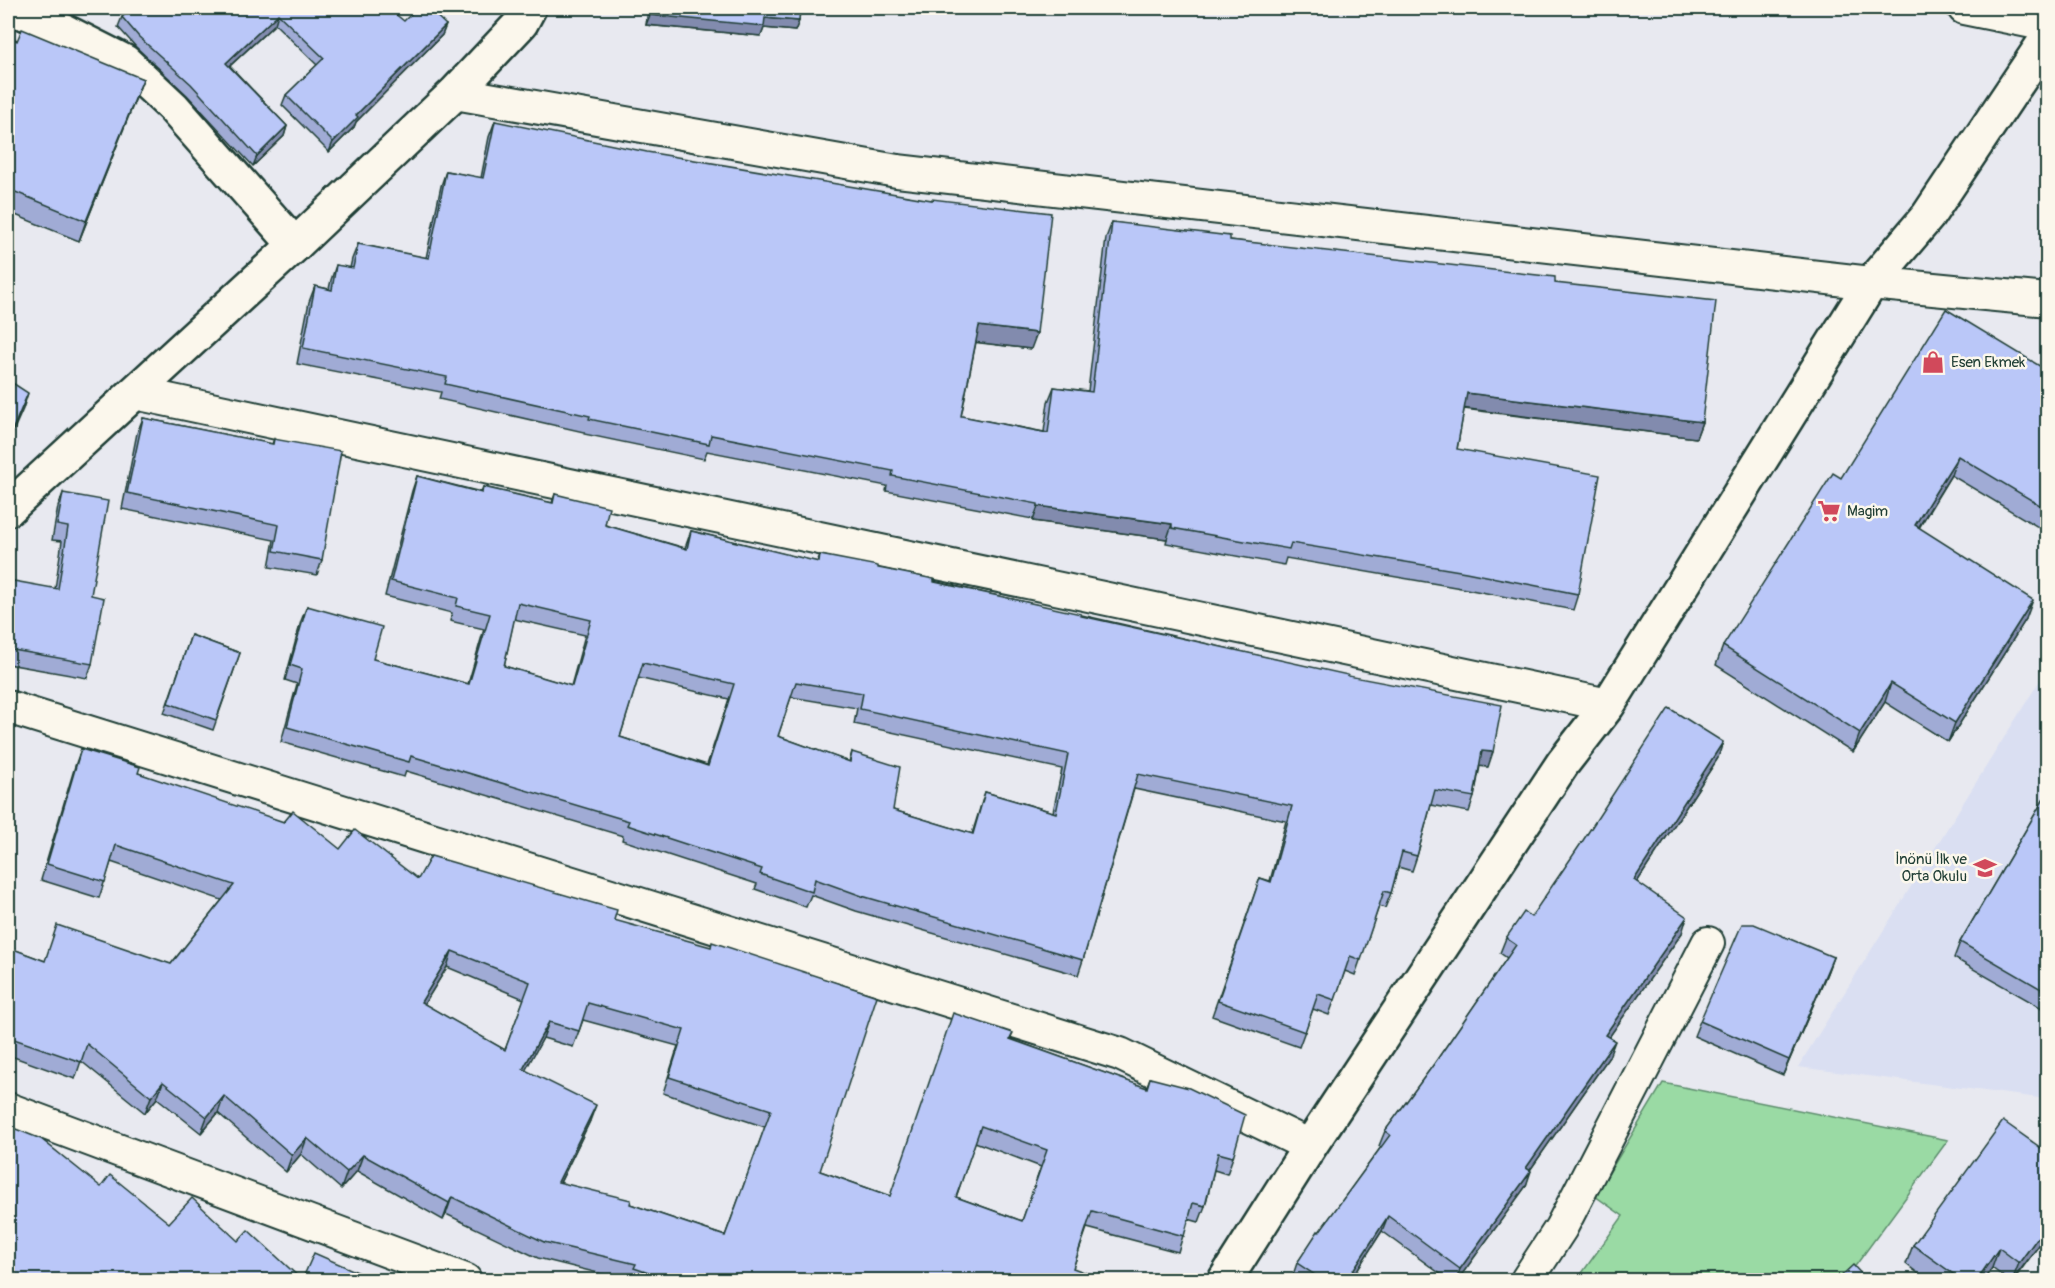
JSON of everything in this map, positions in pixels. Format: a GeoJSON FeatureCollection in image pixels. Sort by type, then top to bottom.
{"type":"FeatureCollection","features":[{"type":"Feature","properties":{"kind":"street"},"geometry":{"type":"LineString","coordinates":[[8,509],[295,245],[455,93],[521,23],[529,8]]}},
{"type":"Feature","properties":{"kind":"street"},"geometry":{"type":"LineString","coordinates":[[1964,8],[2048,26]]}},
{"type":"Feature","properties":{"kind":"street"},"geometry":{"type":"LineString","coordinates":[[26,10],[125,62],[173,107],[295,245]]}},
{"type":"Feature","properties":{"kind":"street"},"geometry":{"type":"LineString","coordinates":[[1225,1281],[1310,1146],[1563,763],[1608,705],[1871,283],[1928,216],[2048,37]]}},
{"type":"Feature","properties":{"kind":"street"},"geometry":{"type":"LineString","coordinates":[[455,93],[897,171],[1871,283],[2048,300]]}},
{"type":"Feature","properties":{"kind":"street"},"geometry":{"type":"LineString","coordinates":[[135,393],[1608,705]]}},
{"type":"Feature","properties":{"kind":"street"},"geometry":{"type":"LineString","coordinates":[[8,707],[1120,1054],[1310,1146]]}},
{"type":"Feature","properties":{"kind":"street"},"geometry":{"type":"LineString","coordinates":[[1527,1281],[1560,1228],[1708,943]]}},
{"type":"Feature","properties":{"kind":"street"},"geometry":{"type":"LineString","coordinates":[[8,1109],[465,1281]]}},
{"type":"Feature","properties":{"kind":"shaded area","name":"İnönü İlk ve Orta Okulu"},"geometry":{"type":"Polygon","coordinates":[[[2047,669],[2047,1099],[1798,1067],[2047,669]]]}},
{"type":"Feature","properties":{"kind":"green space"},"geometry":{"type":"Polygon","coordinates":[[[1663,1083],[1948,1140],[1845,1280],[1577,1280],[1623,1216],[1595,1196],[1663,1083]]]}},
{"type":"Feature","properties":{"kind":"building"},"geometry":{"type":"Polygon","coordinates":[[[133,8],[388,8],[404,21],[417,8],[428,8],[446,25],[356,115],[358,117],[333,142],[286,95],[324,58],[278,14],[226,63],[287,126],[257,156],[191,84],[139,37],[122,17],[133,8]]]}},
{"type":"Feature","properties":{"kind":"building"},"geometry":{"type":"Polygon","coordinates":[[[650,8],[800,8],[799,21],[765,18],[764,26],[650,15],[650,8]]]}},
{"type":"Feature","properties":{"kind":"building"},"geometry":{"type":"Polygon","coordinates":[[[22,29],[143,79],[86,221],[8,189],[8,37],[17,41],[22,29]]]}},
{"type":"Feature","properties":{"kind":"building"},"geometry":{"type":"Polygon","coordinates":[[[495,121],[647,152],[932,200],[1051,213],[1037,333],[979,326],[961,416],[1048,433],[1054,387],[1092,392],[1112,222],[1230,236],[1230,240],[1555,277],[1555,283],[1716,301],[1702,422],[1467,393],[1457,449],[1600,475],[1578,594],[1466,572],[1291,543],[1289,549],[1172,528],[1172,524],[1038,506],[1038,504],[892,476],[893,471],[711,435],[709,444],[589,419],[590,416],[445,384],[447,377],[303,348],[315,286],[332,290],[336,265],[353,268],[358,244],[429,258],[446,171],[483,178],[495,121]]]}},
{"type":"Feature","properties":{"kind":"building"},"geometry":{"type":"Polygon","coordinates":[[[1946,309],[2048,371],[2048,510],[1958,456],[1915,525],[2033,600],[1955,723],[1891,683],[1860,733],[1723,646],[1833,473],[1841,478],[1946,309]]]}},
{"type":"Feature","properties":{"kind":"building"},"geometry":{"type":"Polygon","coordinates":[[[8,380],[28,393],[8,440],[8,380]]]}},
{"type":"Feature","properties":{"kind":"building"},"geometry":{"type":"Polygon","coordinates":[[[143,418],[273,444],[274,439],[341,451],[322,560],[274,551],[279,525],[127,493],[143,418]]]}},
{"type":"Feature","properties":{"kind":"building"},"geometry":{"type":"Polygon","coordinates":[[[417,476],[482,493],[483,487],[553,503],[555,494],[609,507],[605,525],[687,549],[691,531],[819,562],[820,555],[878,566],[878,568],[934,579],[934,582],[1348,676],[1502,705],[1493,752],[1482,751],[1474,797],[1435,790],[1417,856],[1402,852],[1391,893],[1384,891],[1361,960],[1350,956],[1335,1000],[1318,994],[1305,1032],[1218,1001],[1260,878],[1271,882],[1292,806],[1138,774],[1083,960],[862,896],[815,879],[812,892],[760,874],[762,869],[627,825],[629,821],[411,756],[409,762],[287,727],[302,669],[290,665],[307,606],[382,627],[373,659],[469,684],[490,614],[456,606],[458,598],[391,581],[417,476]],[[518,603],[504,666],[572,686],[591,620],[518,603]],[[643,663],[620,737],[708,766],[734,684],[643,663]],[[796,682],[778,736],[850,762],[852,752],[900,767],[893,810],[973,834],[985,792],[1056,813],[1068,754],[860,709],[863,693],[796,682]]]}},
{"type":"Feature","properties":{"kind":"building"},"geometry":{"type":"Polygon","coordinates":[[[63,493],[108,501],[91,595],[104,598],[92,664],[8,649],[8,580],[58,589],[68,527],[57,525],[63,493]]]}},
{"type":"Feature","properties":{"kind":"building"},"geometry":{"type":"Polygon","coordinates":[[[191,635],[240,653],[216,720],[168,703],[191,635]]]}},
{"type":"Feature","properties":{"kind":"building"},"geometry":{"type":"Polygon","coordinates":[[[1669,708],[1723,742],[1634,880],[1687,917],[1605,1035],[1615,1041],[1526,1168],[1531,1171],[1460,1269],[1388,1216],[1346,1281],[1324,1281],[1297,1263],[1318,1231],[1390,1135],[1385,1131],[1516,945],[1506,938],[1524,912],[1531,917],[1669,708]]]}},
{"type":"Feature","properties":{"kind":"building"},"geometry":{"type":"Polygon","coordinates":[[[81,749],[140,767],[138,773],[284,822],[293,811],[340,849],[355,830],[418,879],[431,856],[617,910],[614,920],[711,947],[712,942],[877,996],[820,1171],[890,1196],[953,1013],[1013,1033],[1010,1039],[1147,1088],[1150,1078],[1189,1088],[1245,1115],[1233,1157],[1218,1153],[1205,1206],[1193,1203],[1184,1236],[1092,1211],[1073,1268],[1095,1276],[1093,1281],[672,1281],[634,1268],[636,1264],[544,1242],[452,1197],[449,1203],[363,1155],[347,1172],[307,1138],[292,1155],[224,1096],[207,1117],[163,1082],[151,1097],[87,1044],[81,1062],[8,1037],[8,947],[45,961],[57,925],[171,964],[234,885],[116,845],[105,882],[47,864],[81,749]],[[452,951],[421,1002],[505,1050],[530,982],[452,951]],[[588,1003],[579,1031],[549,1022],[523,1069],[596,1105],[558,1182],[631,1200],[630,1204],[725,1236],[771,1110],[669,1077],[684,1030],[588,1003]],[[981,1126],[956,1197],[1022,1221],[1047,1150],[981,1126]]]}},
{"type":"Feature","properties":{"kind":"building"},"geometry":{"type":"Polygon","coordinates":[[[2048,792],[2048,993],[1960,942],[2048,792]]]}},
{"type":"Feature","properties":{"kind":"building"},"geometry":{"type":"Polygon","coordinates":[[[1742,924],[1754,924],[1833,957],[1789,1060],[1700,1021],[1742,924]]]}},
{"type":"Feature","properties":{"kind":"building"},"geometry":{"type":"Polygon","coordinates":[[[2003,1121],[2048,1153],[2048,1223],[2019,1263],[1999,1248],[1976,1281],[1963,1281],[1913,1245],[2003,1121]]]}},
{"type":"Feature","properties":{"kind":"building"},"geometry":{"type":"Polygon","coordinates":[[[8,1126],[41,1139],[101,1187],[110,1175],[169,1223],[192,1198],[238,1241],[248,1230],[302,1280],[314,1253],[378,1281],[8,1281],[8,1203],[10,1200],[8,1199],[8,1126]]]}},
{"type":"Feature","properties":{"kind":"building"},"geometry":{"type":"Polygon","coordinates":[[[1853,1265],[1868,1281],[1836,1281],[1853,1265]]]}},
{"type":"Feature","properties":{"kind":"building"},"geometry":{"type":"Polygon","coordinates":[[[404,1276],[414,1281],[402,1281],[404,1276]]]}},
{"type":"Feature","properties":{"kind":"place","name":"Esen Ekmek"},"geometry":{"type":"Point","coordinates":[1933,362]}},
{"type":"Feature","properties":{"kind":"place","name":"Magim"},"geometry":{"type":"Point","coordinates":[1829,511]}},
{"type":"Feature","properties":{"kind":"place","name":"İnönü İlk ve Orta Okulu"},"geometry":{"type":"Point","coordinates":[1985,868]}}]}
